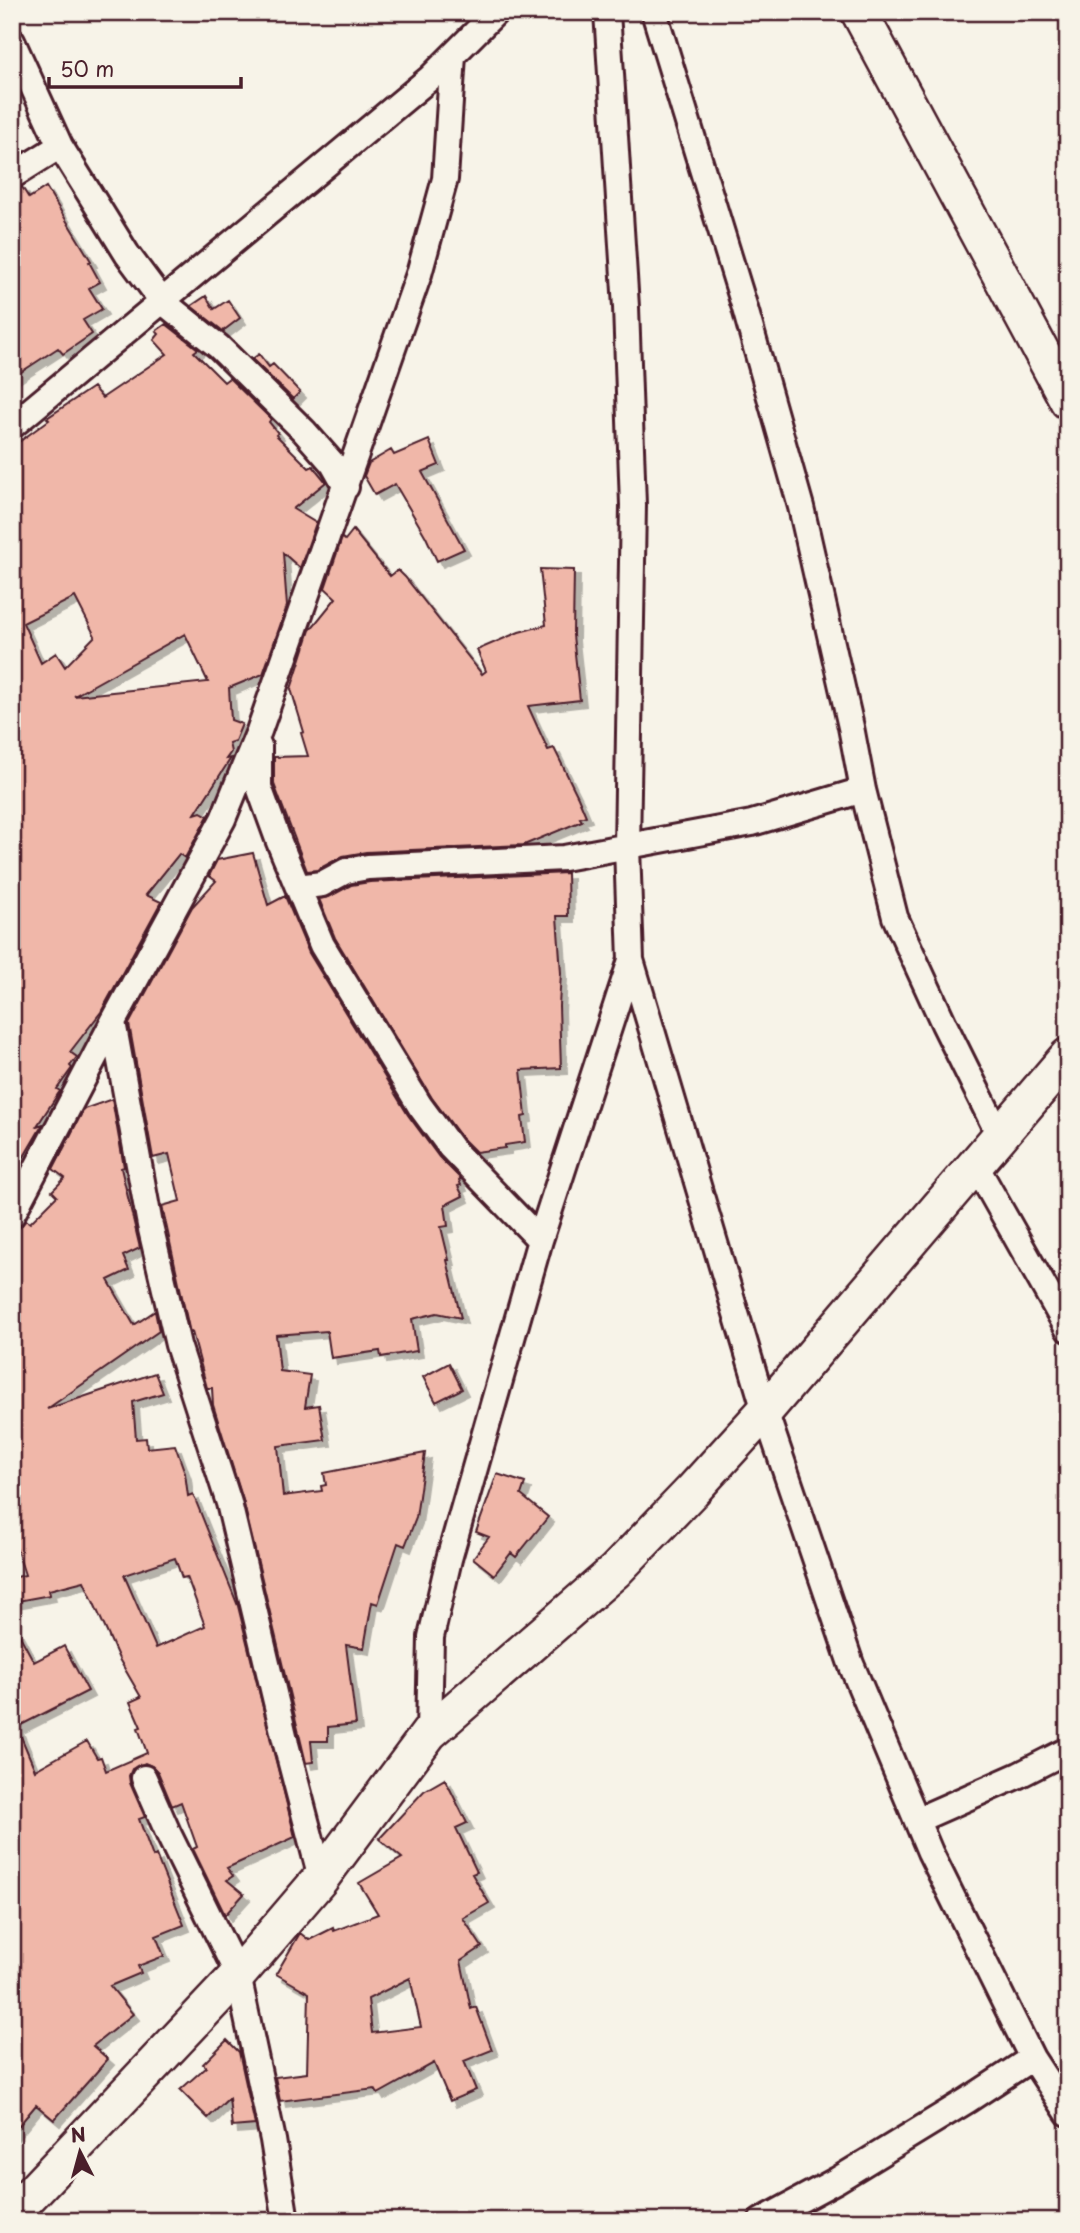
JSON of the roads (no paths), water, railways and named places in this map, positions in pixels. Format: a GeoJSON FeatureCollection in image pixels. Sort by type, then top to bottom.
{"type":"FeatureCollection","features":[{"type":"Feature","properties":{"kind":"street"},"geometry":{"type":"LineString","coordinates":[[12,426],[430,78],[496,12]]}},
{"type":"Feature","properties":{"kind":"street"},"geometry":{"type":"LineString","coordinates":[[607,12],[626,307],[633,505],[627,847],[631,960],[765,1411],[851,1664],[930,1852],[1032,2058],[1068,2113]]}},
{"type":"Feature","properties":{"kind":"street"},"geometry":{"type":"LineString","coordinates":[[654,12],[744,305],[801,507],[863,790],[895,917],[999,1135]]}},
{"type":"Feature","properties":{"kind":"street"},"geometry":{"type":"LineString","coordinates":[[859,12],[1068,401]]}},
{"type":"Feature","properties":{"kind":"street"},"geometry":{"type":"LineString","coordinates":[[12,41],[60,146],[127,254],[162,301],[219,347],[304,431],[333,464],[346,486]]}},
{"type":"Feature","properties":{"kind":"street"},"geometry":{"type":"LineString","coordinates":[[12,1215],[223,818],[259,731],[419,274],[445,179],[453,55]]}},
{"type":"Feature","properties":{"kind":"street"},"geometry":{"type":"LineString","coordinates":[[12,176],[60,146]]}},
{"type":"Feature","properties":{"kind":"street"},"geometry":{"type":"LineString","coordinates":[[259,731],[258,787],[322,945],[420,1106],[451,1148],[540,1240]]}},
{"type":"Feature","properties":{"kind":"street"},"geometry":{"type":"LineString","coordinates":[[298,887],[322,884],[346,871],[368,867],[564,858],[752,823],[863,790]]}},
{"type":"Feature","properties":{"kind":"street"},"geometry":{"type":"LineString","coordinates":[[429,1733],[431,1637],[449,1559],[540,1240],[631,960]]}},
{"type":"Feature","properties":{"kind":"street"},"geometry":{"type":"LineString","coordinates":[[113,1022],[150,1226],[178,1345],[229,1503],[321,1878]]}},
{"type":"Feature","properties":{"kind":"street"},"geometry":{"type":"LineString","coordinates":[[12,2214],[238,1975],[321,1878],[429,1733],[615,1571],[765,1411],[1068,1056]]}},
{"type":"Feature","properties":{"kind":"street"},"geometry":{"type":"LineString","coordinates":[[975,1164],[1068,1329]]}},
{"type":"Feature","properties":{"kind":"street"},"geometry":{"type":"LineString","coordinates":[[917,1820],[1068,1750]]}},
{"type":"Feature","properties":{"kind":"street"},"geometry":{"type":"LineString","coordinates":[[144,1778],[238,1975],[273,2140],[286,2221]]}},
{"type":"Feature","properties":{"kind":"street"},"geometry":{"type":"LineString","coordinates":[[761,2221],[791,2212],[837,2180],[1032,2058]]}}]}
